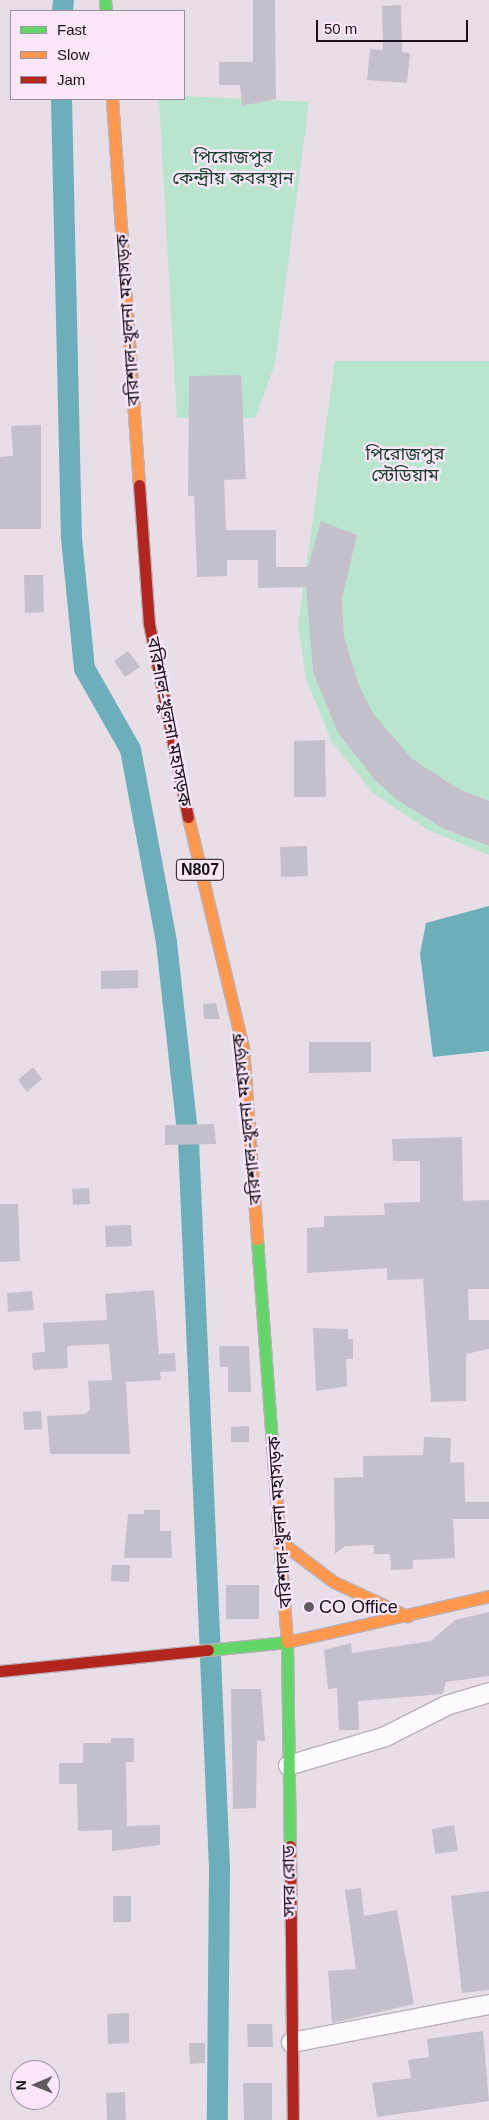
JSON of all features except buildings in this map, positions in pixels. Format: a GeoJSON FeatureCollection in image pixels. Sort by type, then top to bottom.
{"type":"FeatureCollection","features":[{"type":"Feature","properties":{"kind":"main road","name":"বরিশাল-খুলনা মহাসড়ক"},"geometry":{"type":"LineString","coordinates":[[112,100],[149,624],[193,842],[243,1048],[288,1642]]}},
{"type":"Feature","properties":{"kind":"main road"},"geometry":{"type":"LineString","coordinates":[[282,1543],[334,1582],[407,1616]]}},
{"type":"Feature","properties":{"kind":"main road"},"geometry":{"type":"LineString","coordinates":[[0,1671],[170,1653],[242,1649],[288,1642],[489,1596]]}},
{"type":"Feature","properties":{"kind":"main road","name":"সদর রোড"},"geometry":{"type":"LineString","coordinates":[[288,1642],[293,2120]]}},
{"type":"Feature","properties":{"kind":"street"},"geometry":{"type":"LineString","coordinates":[[288,1765],[385,1736],[446,1705],[489,1692]]}},
{"type":"Feature","properties":{"kind":"street"},"geometry":{"type":"LineString","coordinates":[[291,2042],[489,2004]]}},
{"type":"Feature","properties":{"kind":"green space","name":"পিরোজপুর কেন্দ্রীয় কবরস্থান"},"geometry":{"type":"Polygon","coordinates":[[[185,96],[309,102],[275,364],[255,418],[177,418],[159,100],[185,100],[185,96]]]}},
{"type":"Feature","properties":{"kind":"green space","name":"পিরোজপুর স্টেডিয়াম"},"geometry":{"type":"Polygon","coordinates":[[[335,361],[489,361],[489,801],[457,788],[411,758],[373,713],[358,683],[344,636],[342,599],[357,535],[321,522],[306,580],[313,672],[342,739],[397,800],[444,829],[489,846],[489,855],[428,830],[373,793],[332,742],[306,678],[298,625],[335,361]]]}},
{"type":"Feature","properties":{"kind":"water"},"geometry":{"type":"Polygon","coordinates":[[[489,906],[489,1051],[433,1057],[420,954],[426,923],[489,906]]]}},
{"type":"Feature","properties":{"kind":"waterway"},"geometry":{"type":"LineString","coordinates":[[62,10],[63,0]]}},
{"type":"Feature","properties":{"kind":"waterway"},"geometry":{"type":"LineString","coordinates":[[61,100],[71,538],[84,668],[130,749],[166,942],[188,1140],[219,1868],[217,2120]]}},
{"type":"Feature","properties":{"kind":"traffic: fast"},"geometry":{"type":"LineString","coordinates":[[105,0],[106,10]]}},
{"type":"Feature","properties":{"kind":"traffic: fast"},"geometry":{"type":"LineString","coordinates":[[257,1239],[275,1483]]}},
{"type":"Feature","properties":{"kind":"traffic: fast"},"geometry":{"type":"LineString","coordinates":[[208,1650],[287,1642],[290,1846]]}},
{"type":"Feature","properties":{"kind":"traffic: slow"},"geometry":{"type":"LineString","coordinates":[[112,100],[139,485]]}},
{"type":"Feature","properties":{"kind":"traffic: slow"},"geometry":{"type":"LineString","coordinates":[[188,817],[243,1048],[257,1239]]}},
{"type":"Feature","properties":{"kind":"traffic: slow"},"geometry":{"type":"LineString","coordinates":[[275,1483],[287,1642],[489,1596]]}},
{"type":"Feature","properties":{"kind":"traffic: slow"},"geometry":{"type":"LineString","coordinates":[[282,1543],[334,1582],[407,1616]]}},
{"type":"Feature","properties":{"kind":"traffic: jam"},"geometry":{"type":"LineString","coordinates":[[139,485],[149,624],[188,817]]}},
{"type":"Feature","properties":{"kind":"traffic: jam"},"geometry":{"type":"LineString","coordinates":[[0,1671],[208,1650]]}},
{"type":"Feature","properties":{"kind":"traffic: jam"},"geometry":{"type":"LineString","coordinates":[[290,1846],[293,2120]]}},
{"type":"Feature","properties":{"kind":"place","name":"CO Office"},"geometry":{"type":"Point","coordinates":[309,1607]}}]}
